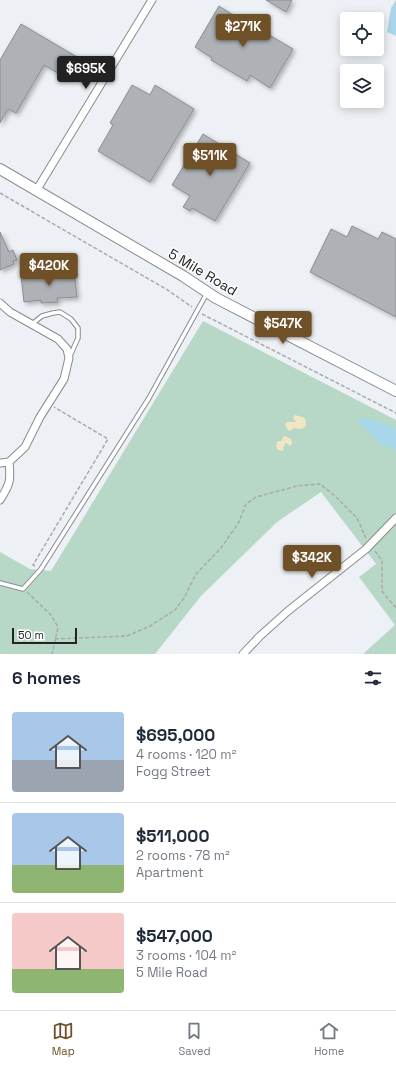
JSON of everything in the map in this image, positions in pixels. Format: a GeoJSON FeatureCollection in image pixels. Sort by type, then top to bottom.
{"type":"FeatureCollection","features":[{"type":"Feature","properties":{"kind":"street"},"geometry":{"type":"LineString","coordinates":[[36,191],[152,0]]}},
{"type":"Feature","properties":{"kind":"street","name":"5 Mile Road"},"geometry":{"type":"LineString","coordinates":[[0,170],[183,276],[216,298],[396,391]]}},
{"type":"Feature","properties":{"kind":"street"},"geometry":{"type":"LineString","coordinates":[[0,303],[10,312],[58,339],[66,349],[69,358],[64,379],[48,404],[25,447],[9,462],[0,463]]}},
{"type":"Feature","properties":{"kind":"street"},"geometry":{"type":"LineString","coordinates":[[0,500],[8,487],[11,478],[9,462]]}},
{"type":"Feature","properties":{"kind":"street"},"geometry":{"type":"LineString","coordinates":[[243,654],[260,636],[288,611],[371,544],[396,518]]}},
{"type":"Feature","properties":{"kind":"lane"},"geometry":{"type":"LineString","coordinates":[[0,583],[24,589],[41,569],[149,398],[207,292]]}},
{"type":"Feature","properties":{"kind":"lane"},"geometry":{"type":"LineString","coordinates":[[32,324],[42,316],[60,312],[71,319],[78,328],[78,338],[69,358]]}},
{"type":"Feature","properties":{"kind":"path"},"geometry":{"type":"LineString","coordinates":[[41,569],[33,565],[108,439],[48,404]]}},
{"type":"Feature","properties":{"kind":"path"},"geometry":{"type":"LineString","coordinates":[[55,639],[127,636],[150,626],[175,610],[184,598],[196,574],[221,548],[239,522],[246,504],[256,497],[297,486],[320,484],[334,494],[357,518],[366,538],[382,561],[382,591],[396,608]]}},
{"type":"Feature","properties":{"kind":"path"},"geometry":{"type":"LineString","coordinates":[[24,589],[51,615],[58,626],[52,654]]}},
{"type":"Feature","properties":{"kind":"green space"},"geometry":{"type":"Polygon","coordinates":[[[203,321],[396,420],[396,654],[363,654],[395,625],[359,577],[376,564],[321,492],[277,522],[201,596],[155,654],[0,654],[0,552],[30,569],[51,571],[203,321]]]}},
{"type":"Feature","properties":{"kind":"sand"},"geometry":{"type":"Polygon","coordinates":[[[295,415],[305,418],[306,426],[301,429],[294,428],[290,431],[285,425],[287,422],[296,422],[293,418],[295,415]]]}},
{"type":"Feature","properties":{"kind":"sand"},"geometry":{"type":"Polygon","coordinates":[[[284,436],[291,439],[292,442],[291,446],[286,443],[283,447],[284,450],[281,451],[276,447],[276,444],[278,441],[281,441],[284,436]]]}},
{"type":"Feature","properties":{"kind":"water"},"geometry":{"type":"Polygon","coordinates":[[[396,0],[396,36],[387,32],[391,8],[396,0]]]}},
{"type":"Feature","properties":{"kind":"water"},"geometry":{"type":"Polygon","coordinates":[[[365,418],[388,425],[396,430],[396,451],[381,444],[356,419],[365,418]]]}},
{"type":"Feature","properties":{"kind":"building"},"geometry":{"type":"Polygon","coordinates":[[[266,0],[292,0],[286,12],[266,0]]]}},
{"type":"Feature","properties":{"kind":"building"},"geometry":{"type":"Polygon","coordinates":[[[219,6],[293,49],[270,88],[250,75],[247,81],[211,60],[212,58],[195,47],[219,6]]]}},
{"type":"Feature","properties":{"kind":"building"},"geometry":{"type":"Polygon","coordinates":[[[21,24],[77,57],[65,77],[44,65],[16,113],[8,109],[0,123],[0,60],[21,24]]]}},
{"type":"Feature","properties":{"kind":"building"},"geometry":{"type":"Polygon","coordinates":[[[132,85],[150,95],[155,85],[194,109],[150,182],[98,151],[113,125],[110,123],[132,85]]]}},
{"type":"Feature","properties":{"kind":"building"},"geometry":{"type":"Polygon","coordinates":[[[203,134],[250,163],[215,221],[192,208],[190,211],[183,207],[190,196],[172,185],[203,134]]]}},
{"type":"Feature","properties":{"kind":"building"},"geometry":{"type":"Polygon","coordinates":[[[352,226],[378,239],[382,232],[396,239],[396,317],[310,272],[331,229],[347,237],[352,226]]]}},
{"type":"Feature","properties":{"kind":"building"},"geometry":{"type":"Polygon","coordinates":[[[0,232],[9,252],[13,250],[17,260],[13,261],[14,264],[0,270],[0,232]]]}},
{"type":"Feature","properties":{"kind":"building"},"geometry":{"type":"Polygon","coordinates":[[[71,267],[71,272],[74,272],[77,297],[57,298],[58,302],[41,303],[41,300],[24,302],[21,276],[61,273],[61,268],[71,267]]]}}]}
